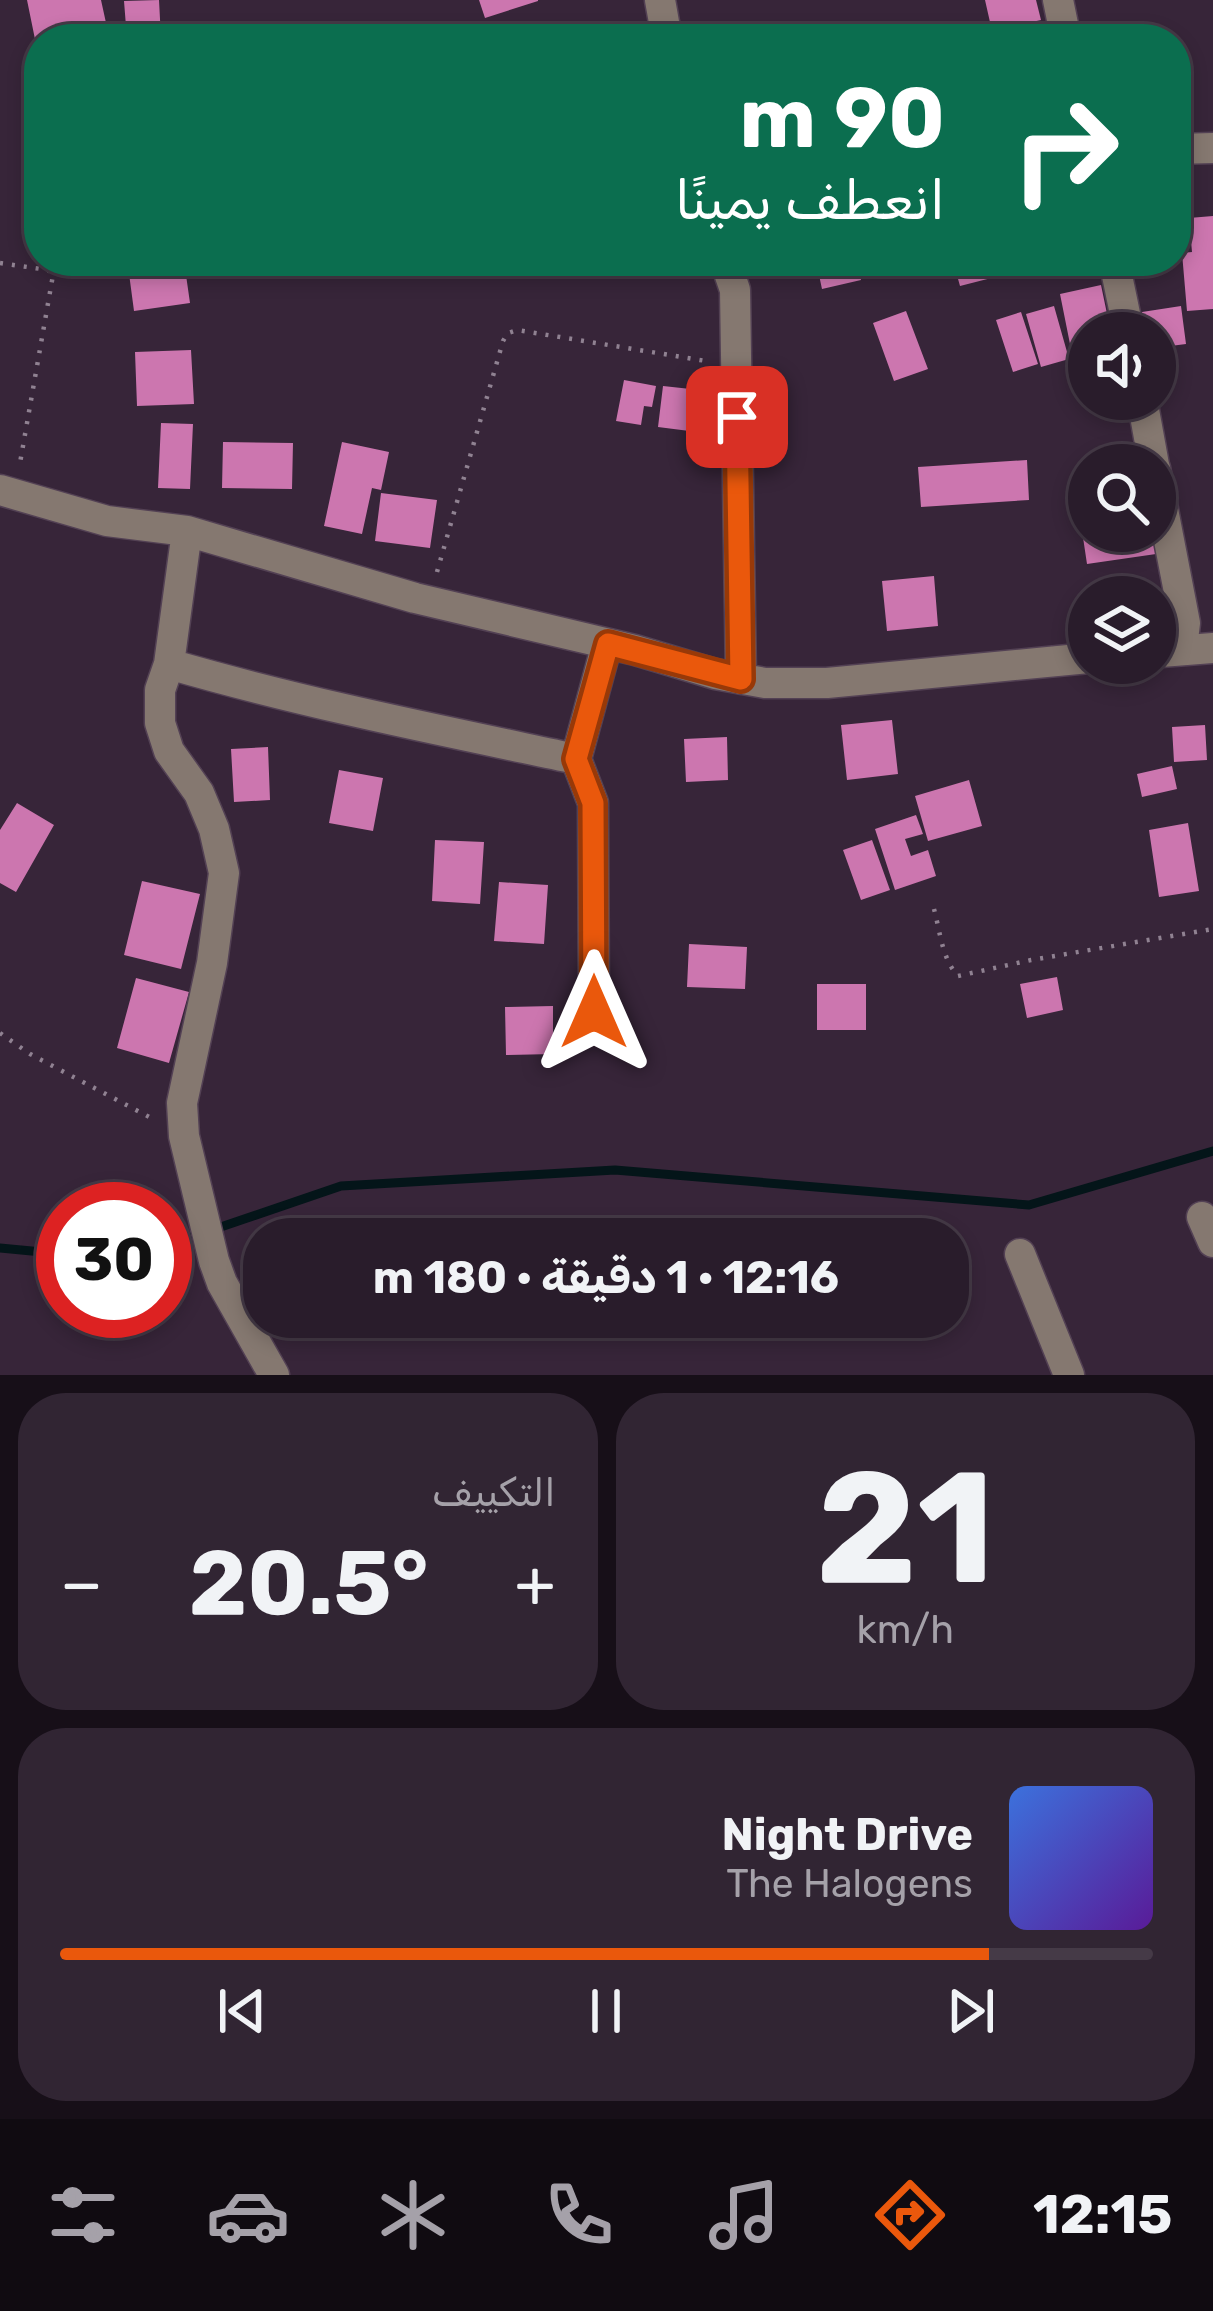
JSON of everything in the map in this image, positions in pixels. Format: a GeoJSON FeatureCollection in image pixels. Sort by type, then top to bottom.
{"type":"FeatureCollection","features":[{"type":"Feature","properties":{"kind":"street"},"geometry":{"type":"LineString","coordinates":[[730,276],[735,290],[741,679]]}},
{"type":"Feature","properties":{"kind":"street"},"geometry":{"type":"LineString","coordinates":[[1117,276],[1125,312]]}},
{"type":"Feature","properties":{"kind":"street"},"geometry":{"type":"LineString","coordinates":[[7,492],[107,521],[187,532],[429,601],[766,683],[827,683],[1068,660]]}},
{"type":"Feature","properties":{"kind":"street"},"geometry":{"type":"LineString","coordinates":[[187,532],[169,664],[160,690],[160,724],[169,751],[199,793],[224,873],[212,963],[182,1103],[184,1136],[222,1283],[274,1375]]}},
{"type":"Feature","properties":{"kind":"street"},"geometry":{"type":"LineString","coordinates":[[1176,579],[1184,622],[1183,640],[1176,645]]}},
{"type":"Feature","properties":{"kind":"street"},"geometry":{"type":"LineString","coordinates":[[594,1012],[593,803],[576,759],[608,644]]}},
{"type":"Feature","properties":{"kind":"street"},"geometry":{"type":"LineString","coordinates":[[1176,650],[1213,648]]}},
{"type":"Feature","properties":{"kind":"street"},"geometry":{"type":"LineString","coordinates":[[169,664],[375,717],[576,759]]}},
{"type":"Feature","properties":{"kind":"street"},"geometry":{"type":"LineString","coordinates":[[1020,1254],[1069,1375]]}},
{"type":"Feature","properties":{"kind":"path"},"geometry":{"type":"LineString","coordinates":[[7,492],[53,276]]}},
{"type":"Feature","properties":{"kind":"path"},"geometry":{"type":"LineString","coordinates":[[429,601],[508,333],[517,330],[736,366]]}},
{"type":"Feature","properties":{"kind":"path"},"geometry":{"type":"LineString","coordinates":[[934,909],[951,970],[958,976],[1213,929]]}},
{"type":"Feature","properties":{"kind":"path"},"geometry":{"type":"LineString","coordinates":[[0,1033],[30,1054],[184,1136]]}},
{"type":"Feature","properties":{"kind":"building"},"geometry":{"type":"Polygon","coordinates":[[[27,0],[101,0],[106,24],[32,24],[27,0]]]}},
{"type":"Feature","properties":{"kind":"building"},"geometry":{"type":"Polygon","coordinates":[[[159,0],[160,24],[126,24],[124,1],[159,0]]]}},
{"type":"Feature","properties":{"kind":"building"},"geometry":{"type":"Polygon","coordinates":[[[479,0],[538,0],[538,1],[485,18],[479,0]]]}},
{"type":"Feature","properties":{"kind":"building"},"geometry":{"type":"Polygon","coordinates":[[[985,0],[1036,0],[1041,20],[990,24],[985,0]]]}},
{"type":"Feature","properties":{"kind":"building"},"geometry":{"type":"Polygon","coordinates":[[[1213,216],[1213,309],[1187,311],[1184,276],[1191,276],[1191,218],[1213,216]]]}},
{"type":"Feature","properties":{"kind":"building"},"geometry":{"type":"Polygon","coordinates":[[[129,276],[186,276],[190,303],[134,311],[129,276]]]}},
{"type":"Feature","properties":{"kind":"building"},"geometry":{"type":"Polygon","coordinates":[[[819,276],[860,276],[861,280],[822,289],[819,276]]]}},
{"type":"Feature","properties":{"kind":"building"},"geometry":{"type":"Polygon","coordinates":[[[957,276],[999,276],[960,286],[957,276]]]}},
{"type":"Feature","properties":{"kind":"building"},"geometry":{"type":"Polygon","coordinates":[[[1101,285],[1107,312],[1068,312],[1068,334],[1060,294],[1101,285]]]}},
{"type":"Feature","properties":{"kind":"building"},"geometry":{"type":"Polygon","coordinates":[[[1054,306],[1068,359],[1041,367],[1026,314],[1054,306]]]}},
{"type":"Feature","properties":{"kind":"building"},"geometry":{"type":"Polygon","coordinates":[[[1181,306],[1186,344],[1176,345],[1176,312],[1142,312],[1181,306]]]}},
{"type":"Feature","properties":{"kind":"building"},"geometry":{"type":"Polygon","coordinates":[[[906,311],[928,369],[894,381],[873,323],[906,311]]]}},
{"type":"Feature","properties":{"kind":"building"},"geometry":{"type":"Polygon","coordinates":[[[1021,312],[1038,364],[1013,372],[996,320],[1021,312]]]}},
{"type":"Feature","properties":{"kind":"building"},"geometry":{"type":"Polygon","coordinates":[[[191,350],[194,404],[137,406],[135,352],[191,350]]]}},
{"type":"Feature","properties":{"kind":"building"},"geometry":{"type":"Polygon","coordinates":[[[624,380],[656,386],[652,407],[644,406],[641,425],[616,421],[624,380]]]}},
{"type":"Feature","properties":{"kind":"building"},"geometry":{"type":"Polygon","coordinates":[[[663,386],[709,391],[705,433],[658,427],[663,386]]]}},
{"type":"Feature","properties":{"kind":"building"},"geometry":{"type":"Polygon","coordinates":[[[161,423],[193,424],[190,489],[158,488],[161,423]]]}},
{"type":"Feature","properties":{"kind":"building"},"geometry":{"type":"Polygon","coordinates":[[[223,442],[293,443],[292,489],[222,488],[223,442]]]}},
{"type":"Feature","properties":{"kind":"building"},"geometry":{"type":"Polygon","coordinates":[[[342,442],[389,452],[381,490],[372,488],[362,534],[324,526],[342,442]]]}},
{"type":"Feature","properties":{"kind":"building"},"geometry":{"type":"Polygon","coordinates":[[[1027,460],[1029,500],[921,507],[918,467],[1027,460]]]}},
{"type":"Feature","properties":{"kind":"building"},"geometry":{"type":"Polygon","coordinates":[[[381,493],[437,500],[430,548],[375,541],[381,493]]]}},
{"type":"Feature","properties":{"kind":"building"},"geometry":{"type":"Polygon","coordinates":[[[1085,552],[1156,554],[1087,564],[1085,552]]]}},
{"type":"Feature","properties":{"kind":"building"},"geometry":{"type":"Polygon","coordinates":[[[934,576],[938,626],[887,631],[882,581],[934,576]]]}},
{"type":"Feature","properties":{"kind":"building"},"geometry":{"type":"Polygon","coordinates":[[[892,720],[898,774],[847,780],[841,725],[892,720]]]}},
{"type":"Feature","properties":{"kind":"building"},"geometry":{"type":"Polygon","coordinates":[[[1205,725],[1207,760],[1174,762],[1172,727],[1205,725]]]}},
{"type":"Feature","properties":{"kind":"building"},"geometry":{"type":"Polygon","coordinates":[[[727,737],[728,780],[686,782],[684,739],[727,737]]]}},
{"type":"Feature","properties":{"kind":"building"},"geometry":{"type":"Polygon","coordinates":[[[268,747],[270,800],[234,802],[231,749],[268,747]]]}},
{"type":"Feature","properties":{"kind":"building"},"geometry":{"type":"Polygon","coordinates":[[[1172,766],[1177,789],[1142,797],[1137,774],[1172,766]]]}},
{"type":"Feature","properties":{"kind":"building"},"geometry":{"type":"Polygon","coordinates":[[[339,770],[383,778],[373,831],[329,823],[339,770]]]}},
{"type":"Feature","properties":{"kind":"building"},"geometry":{"type":"Polygon","coordinates":[[[969,780],[982,826],[928,841],[915,796],[969,780]]]}},
{"type":"Feature","properties":{"kind":"building"},"geometry":{"type":"Polygon","coordinates":[[[17,803],[54,825],[16,892],[0,883],[0,830],[17,803]]]}},
{"type":"Feature","properties":{"kind":"building"},"geometry":{"type":"Polygon","coordinates":[[[916,815],[923,834],[905,839],[911,856],[928,850],[936,876],[895,890],[875,829],[916,815]]]}},
{"type":"Feature","properties":{"kind":"building"},"geometry":{"type":"Polygon","coordinates":[[[1188,823],[1199,891],[1159,897],[1149,830],[1188,823]]]}},
{"type":"Feature","properties":{"kind":"building"},"geometry":{"type":"Polygon","coordinates":[[[435,840],[484,842],[480,904],[432,901],[435,840]]]}},
{"type":"Feature","properties":{"kind":"building"},"geometry":{"type":"Polygon","coordinates":[[[872,840],[890,890],[861,900],[843,850],[872,840]]]}},
{"type":"Feature","properties":{"kind":"building"},"geometry":{"type":"Polygon","coordinates":[[[142,881],[200,894],[181,969],[124,955],[142,881]]]}},
{"type":"Feature","properties":{"kind":"building"},"geometry":{"type":"Polygon","coordinates":[[[499,882],[548,885],[544,944],[494,941],[499,882]]]}},
{"type":"Feature","properties":{"kind":"building"},"geometry":{"type":"Polygon","coordinates":[[[689,944],[747,947],[745,989],[687,987],[689,944]]]}},
{"type":"Feature","properties":{"kind":"building"},"geometry":{"type":"Polygon","coordinates":[[[1057,977],[1063,1010],[1027,1018],[1020,984],[1057,977]]]}},
{"type":"Feature","properties":{"kind":"building"},"geometry":{"type":"Polygon","coordinates":[[[136,978],[189,992],[169,1063],[117,1048],[136,978]]]}},
{"type":"Feature","properties":{"kind":"building"},"geometry":{"type":"Polygon","coordinates":[[[817,984],[866,984],[866,1030],[817,1030],[817,984]]]}},
{"type":"Feature","properties":{"kind":"building"},"geometry":{"type":"Polygon","coordinates":[[[553,1006],[553,1054],[506,1055],[505,1007],[553,1006]]]}},
{"type":"Feature","properties":{"kind":"waterway"},"geometry":{"type":"LineString","coordinates":[[192,1237],[341,1186],[615,1170],[1029,1205],[1213,1151]]}},
{"type":"Feature","properties":{"kind":"waterway"},"geometry":{"type":"LineString","coordinates":[[0,1248],[36,1251]]}},
{"type":"Feature","properties":{"kind":"route"},"geometry":{"type":"LineString","coordinates":[[594,1012],[593,803],[576,759],[608,644],[741,679],[737,417]]}}]}
